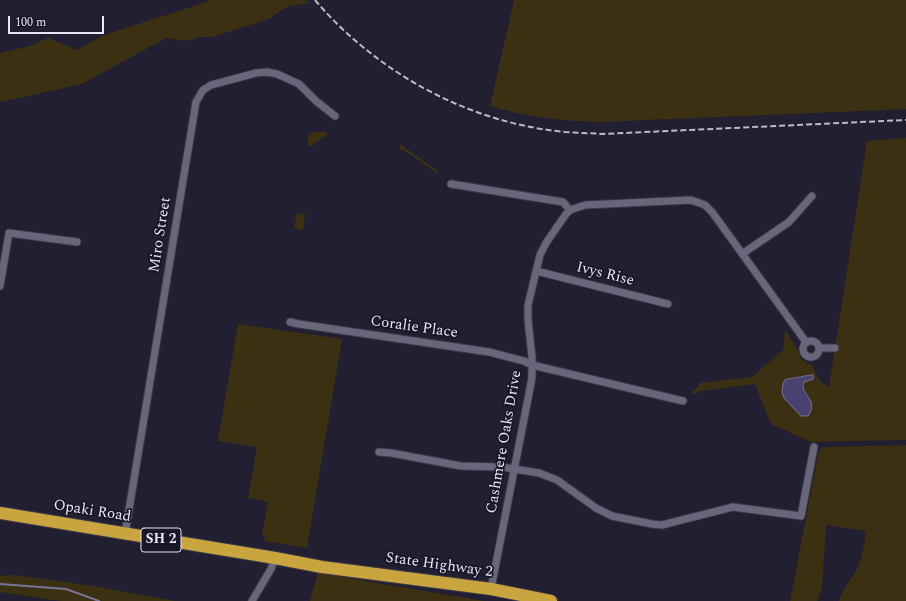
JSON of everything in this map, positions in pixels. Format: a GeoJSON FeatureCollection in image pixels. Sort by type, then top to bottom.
{"type":"FeatureCollection","features":[{"type":"Feature","properties":{"kind":"highway","name":"Opaki Road"},"geometry":{"type":"LineString","coordinates":[[0,513],[322,567]]}},
{"type":"Feature","properties":{"kind":"highway","name":"State Highway 2"},"geometry":{"type":"LineString","coordinates":[[322,567],[491,589],[551,601]]}},
{"type":"Feature","properties":{"kind":"street","name":"Miro Street"},"geometry":{"type":"LineString","coordinates":[[125,534],[198,96],[203,90],[211,85],[256,73],[267,72],[277,74],[299,84],[316,101],[335,116]]}},
{"type":"Feature","properties":{"kind":"street"},"geometry":{"type":"LineString","coordinates":[[451,184],[562,202],[570,210],[585,205],[691,200],[698,201],[712,212],[806,342]]}},
{"type":"Feature","properties":{"kind":"street"},"geometry":{"type":"LineString","coordinates":[[742,254],[789,222],[812,196]]}},
{"type":"Feature","properties":{"kind":"street","name":"Cashmere Oaks Drive"},"geometry":{"type":"LineString","coordinates":[[491,589],[532,378],[532,357],[528,312],[536,271],[542,249],[570,210]]}},
{"type":"Feature","properties":{"kind":"street"},"geometry":{"type":"LineString","coordinates":[[0,281],[9,233],[77,242]]}},
{"type":"Feature","properties":{"kind":"street","name":"Ivys Rise"},"geometry":{"type":"LineString","coordinates":[[536,271],[668,304]]}},
{"type":"Feature","properties":{"kind":"street","name":"Coralie Place"},"geometry":{"type":"LineString","coordinates":[[290,322],[489,352],[524,361],[532,365],[683,401]]}},
{"type":"Feature","properties":{"kind":"street"},"geometry":{"type":"LineString","coordinates":[[806,342],[814,341],[820,348],[835,348]]}},
{"type":"Feature","properties":{"kind":"street"},"geometry":{"type":"LineString","coordinates":[[806,342],[803,346],[803,352],[809,357],[816,356],[820,351],[820,348]]}},
{"type":"Feature","properties":{"kind":"street"},"geometry":{"type":"LineString","coordinates":[[379,452],[391,452],[461,466],[515,469],[539,474],[557,480],[604,513],[632,521],[662,525],[734,507],[801,516],[814,447]]}},
{"type":"Feature","properties":{"kind":"street"},"geometry":{"type":"LineString","coordinates":[[252,601],[271,569],[275,558]]}},
{"type":"Feature","properties":{"kind":"shaded area"},"geometry":{"type":"Polygon","coordinates":[[[212,0],[306,0],[309,3],[286,7],[269,19],[212,37],[200,37],[186,41],[166,38],[82,84],[0,102],[0,53],[30,46],[48,38],[77,50],[102,36],[212,0]]]}},
{"type":"Feature","properties":{"kind":"shaded area"},"geometry":{"type":"Polygon","coordinates":[[[514,0],[906,0],[906,109],[602,122],[545,118],[504,110],[490,106],[514,0]]]}},
{"type":"Feature","properties":{"kind":"shaded area"},"geometry":{"type":"Polygon","coordinates":[[[323,131],[328,134],[311,146],[307,145],[309,133],[323,131]]]}},
{"type":"Feature","properties":{"kind":"shaded area"},"geometry":{"type":"Polygon","coordinates":[[[906,138],[906,440],[811,442],[771,424],[755,384],[700,391],[694,394],[692,392],[700,383],[752,377],[783,350],[785,330],[795,345],[801,358],[805,362],[811,364],[819,380],[829,387],[867,141],[906,138]]]}},
{"type":"Feature","properties":{"kind":"shaded area"},"geometry":{"type":"Polygon","coordinates":[[[400,144],[439,172],[437,173],[400,149],[400,144]]]}},
{"type":"Feature","properties":{"kind":"shaded area"},"geometry":{"type":"Polygon","coordinates":[[[297,213],[305,214],[303,230],[294,228],[297,213]]]}},
{"type":"Feature","properties":{"kind":"shaded area"},"geometry":{"type":"Polygon","coordinates":[[[238,324],[342,339],[307,548],[264,541],[265,536],[262,535],[268,502],[248,498],[257,447],[218,441],[238,324]]]}},
{"type":"Feature","properties":{"kind":"shaded area"},"geometry":{"type":"Polygon","coordinates":[[[813,375],[813,379],[804,382],[803,386],[811,401],[811,410],[808,416],[801,416],[784,398],[782,392],[783,384],[785,380],[813,375]]]}},
{"type":"Feature","properties":{"kind":"shaded area"},"geometry":{"type":"Polygon","coordinates":[[[906,445],[906,601],[839,601],[844,589],[858,566],[866,531],[826,525],[822,587],[817,601],[790,601],[819,451],[824,447],[906,445]]]}},
{"type":"Feature","properties":{"kind":"shaded area"},"geometry":{"type":"Polygon","coordinates":[[[318,573],[484,601],[310,601],[318,573]]]}},
{"type":"Feature","properties":{"kind":"shaded area"},"geometry":{"type":"Polygon","coordinates":[[[14,575],[87,585],[175,601],[61,601],[0,592],[0,576],[14,575]]]}},
{"type":"Feature","properties":{"kind":"waterway"},"geometry":{"type":"LineString","coordinates":[[0,584],[66,589],[99,601]]}},
{"type":"Feature","properties":{"kind":"railway"},"geometry":{"type":"LineString","coordinates":[[315,0],[340,26],[367,50],[396,71],[427,90],[460,106],[494,118],[529,127],[565,132],[602,134],[906,120]]}}]}
